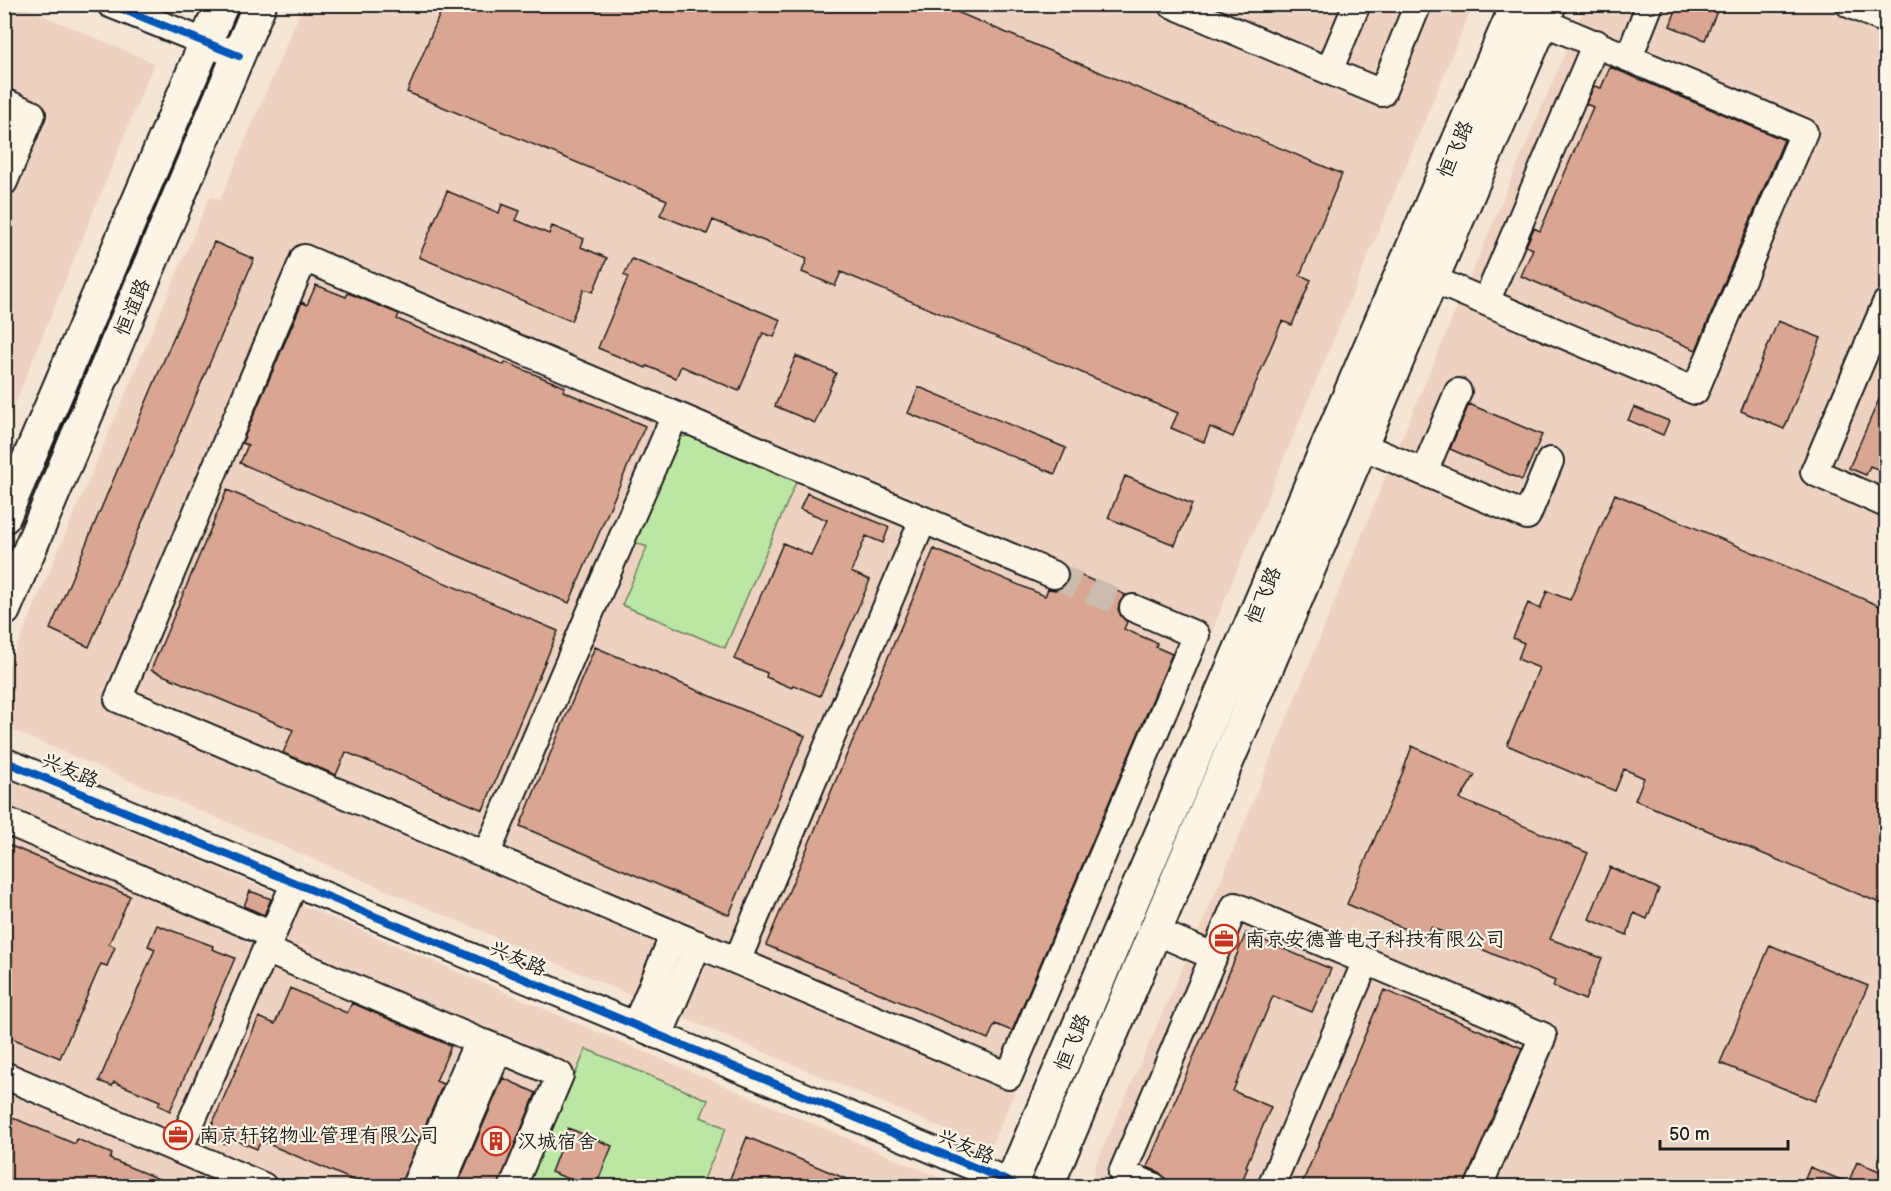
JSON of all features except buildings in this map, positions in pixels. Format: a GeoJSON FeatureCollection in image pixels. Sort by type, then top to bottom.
{"type":"FeatureCollection","features":[{"type":"Feature","properties":{"kind":"main road","name":"恒谊路"},"geometry":{"type":"LineString","coordinates":[[4,517],[222,4]]}},
{"type":"Feature","properties":{"kind":"main road","name":"恒谊路"},"geometry":{"type":"LineString","coordinates":[[4,610],[260,4]]}},
{"type":"Feature","properties":{"kind":"main road","name":"恒飞路"},"geometry":{"type":"LineString","coordinates":[[1014,1185],[1516,4]]}},
{"type":"Feature","properties":{"kind":"main road","name":"恒飞路"},"geometry":{"type":"LineString","coordinates":[[1047,1186],[1547,13]]}},
{"type":"Feature","properties":{"kind":"street"},"geometry":{"type":"LineString","coordinates":[[110,4],[239,56]]}},
{"type":"Feature","properties":{"kind":"street"},"geometry":{"type":"LineString","coordinates":[[1171,4],[1382,93],[1418,4]]}},
{"type":"Feature","properties":{"kind":"street"},"geometry":{"type":"LineString","coordinates":[[1329,71],[1357,4]]}},
{"type":"Feature","properties":{"kind":"street"},"geometry":{"type":"LineString","coordinates":[[1629,57],[1650,4]]}},
{"type":"Feature","properties":{"kind":"street"},"geometry":{"type":"LineString","coordinates":[[1849,4],[1881,18],[1887,6]]}},
{"type":"Feature","properties":{"kind":"street"},"geometry":{"type":"LineString","coordinates":[[1432,279],[1695,391],[1804,132],[1596,43],[1547,13]]}},
{"type":"Feature","properties":{"kind":"street"},"geometry":{"type":"LineString","coordinates":[[1486,302],[1596,43]]}},
{"type":"Feature","properties":{"kind":"street"},"geometry":{"type":"LineString","coordinates":[[4,102],[32,114],[4,182]]}},
{"type":"Feature","properties":{"kind":"street"},"geometry":{"type":"LineString","coordinates":[[1054,575],[304,258],[118,699],[1009,1076],[1196,635],[1133,608]]}},
{"type":"Feature","properties":{"kind":"street"},"geometry":{"type":"LineString","coordinates":[[1887,303],[1814,472],[1887,504]]}},
{"type":"Feature","properties":{"kind":"street"},"geometry":{"type":"LineString","coordinates":[[1424,472],[1458,392]]}},
{"type":"Feature","properties":{"kind":"street"},"geometry":{"type":"LineString","coordinates":[[486,855],[675,415]]}},
{"type":"Feature","properties":{"kind":"street"},"geometry":{"type":"LineString","coordinates":[[1362,446],[1527,516],[1550,461]]}},
{"type":"Feature","properties":{"kind":"street"},"geometry":{"type":"LineString","coordinates":[[737,961],[923,519]]}},
{"type":"Feature","properties":{"kind":"street","name":"兴友路"},"geometry":{"type":"LineString","coordinates":[[4,761],[1014,1185]]}},
{"type":"Feature","properties":{"kind":"street"},"geometry":{"type":"LineString","coordinates":[[4,820],[489,1045],[560,1075],[513,1186]]}},
{"type":"Feature","properties":{"kind":"street"},"geometry":{"type":"LineString","coordinates":[[179,1150],[295,882]]}},
{"type":"Feature","properties":{"kind":"street"},"geometry":{"type":"LineString","coordinates":[[1153,1186],[1122,1173],[1235,906],[1543,1036],[1479,1186]]}},
{"type":"Feature","properties":{"kind":"street"},"geometry":{"type":"LineString","coordinates":[[1155,932],[1214,956]]}},
{"type":"Feature","properties":{"kind":"street"},"geometry":{"type":"LineString","coordinates":[[635,1026],[674,934]]}},
{"type":"Feature","properties":{"kind":"street"},"geometry":{"type":"LineString","coordinates":[[659,1035],[698,944]]}},
{"type":"Feature","properties":{"kind":"street"},"geometry":{"type":"LineString","coordinates":[[1271,1186],[1366,961]]}},
{"type":"Feature","properties":{"kind":"street"},"geometry":{"type":"LineString","coordinates":[[416,1186],[489,1045]]}},
{"type":"Feature","properties":{"kind":"street"},"geometry":{"type":"LineString","coordinates":[[441,1186],[489,1045]]}},
{"type":"Feature","properties":{"kind":"street"},"geometry":{"type":"LineString","coordinates":[[4,1075],[263,1186]]}},
{"type":"Feature","properties":{"kind":"shaded area"},"geometry":{"type":"Polygon","coordinates":[[[17,4],[154,63],[5,428],[4,5],[17,4]]]}},
{"type":"Feature","properties":{"kind":"shaded area"},"geometry":{"type":"Polygon","coordinates":[[[303,5],[1473,5],[1214,626],[990,1149],[5,727],[5,675],[210,196],[220,200],[303,5]]]}},
{"type":"Feature","properties":{"kind":"shaded area"},"geometry":{"type":"Polygon","coordinates":[[[1585,5],[1886,5],[1886,1186],[1093,1186],[1095,1166],[1221,880],[1387,473],[1585,5]]]}},
{"type":"Feature","properties":{"kind":"shaded area"},"geometry":{"type":"Polygon","coordinates":[[[4,777],[591,1029],[959,1186],[5,1186],[4,777]]]}},
{"type":"Feature","properties":{"kind":"green space"},"geometry":{"type":"Polygon","coordinates":[[[694,436],[797,480],[725,648],[622,605],[647,547],[632,541],[675,437],[694,436]]]}},
{"type":"Feature","properties":{"kind":"green space"},"geometry":{"type":"Polygon","coordinates":[[[586,1049],[708,1100],[701,1117],[726,1128],[701,1186],[528,1186],[586,1049]]]}},
{"type":"Feature","properties":{"kind":"tunnel"},"geometry":{"type":"LineString","coordinates":[[1054,575],[1133,608]]}},
{"type":"Feature","properties":{"kind":"cycle path"},"geometry":{"type":"LineString","coordinates":[[110,4],[239,56]]}},
{"type":"Feature","properties":{"kind":"cycle path"},"geometry":{"type":"LineString","coordinates":[[4,761],[1019,1186]]}},
{"type":"Feature","properties":{"kind":"place","name":"南京安德普电子科技有限公司"},"geometry":{"type":"Point","coordinates":[1224,939]}},
{"type":"Feature","properties":{"kind":"place","name":"南京轩铭物业管理有限公司"},"geometry":{"type":"Point","coordinates":[178,1135]}},
{"type":"Feature","properties":{"kind":"place","name":"汉城宿舍"},"geometry":{"type":"Point","coordinates":[496,1141]}}]}
